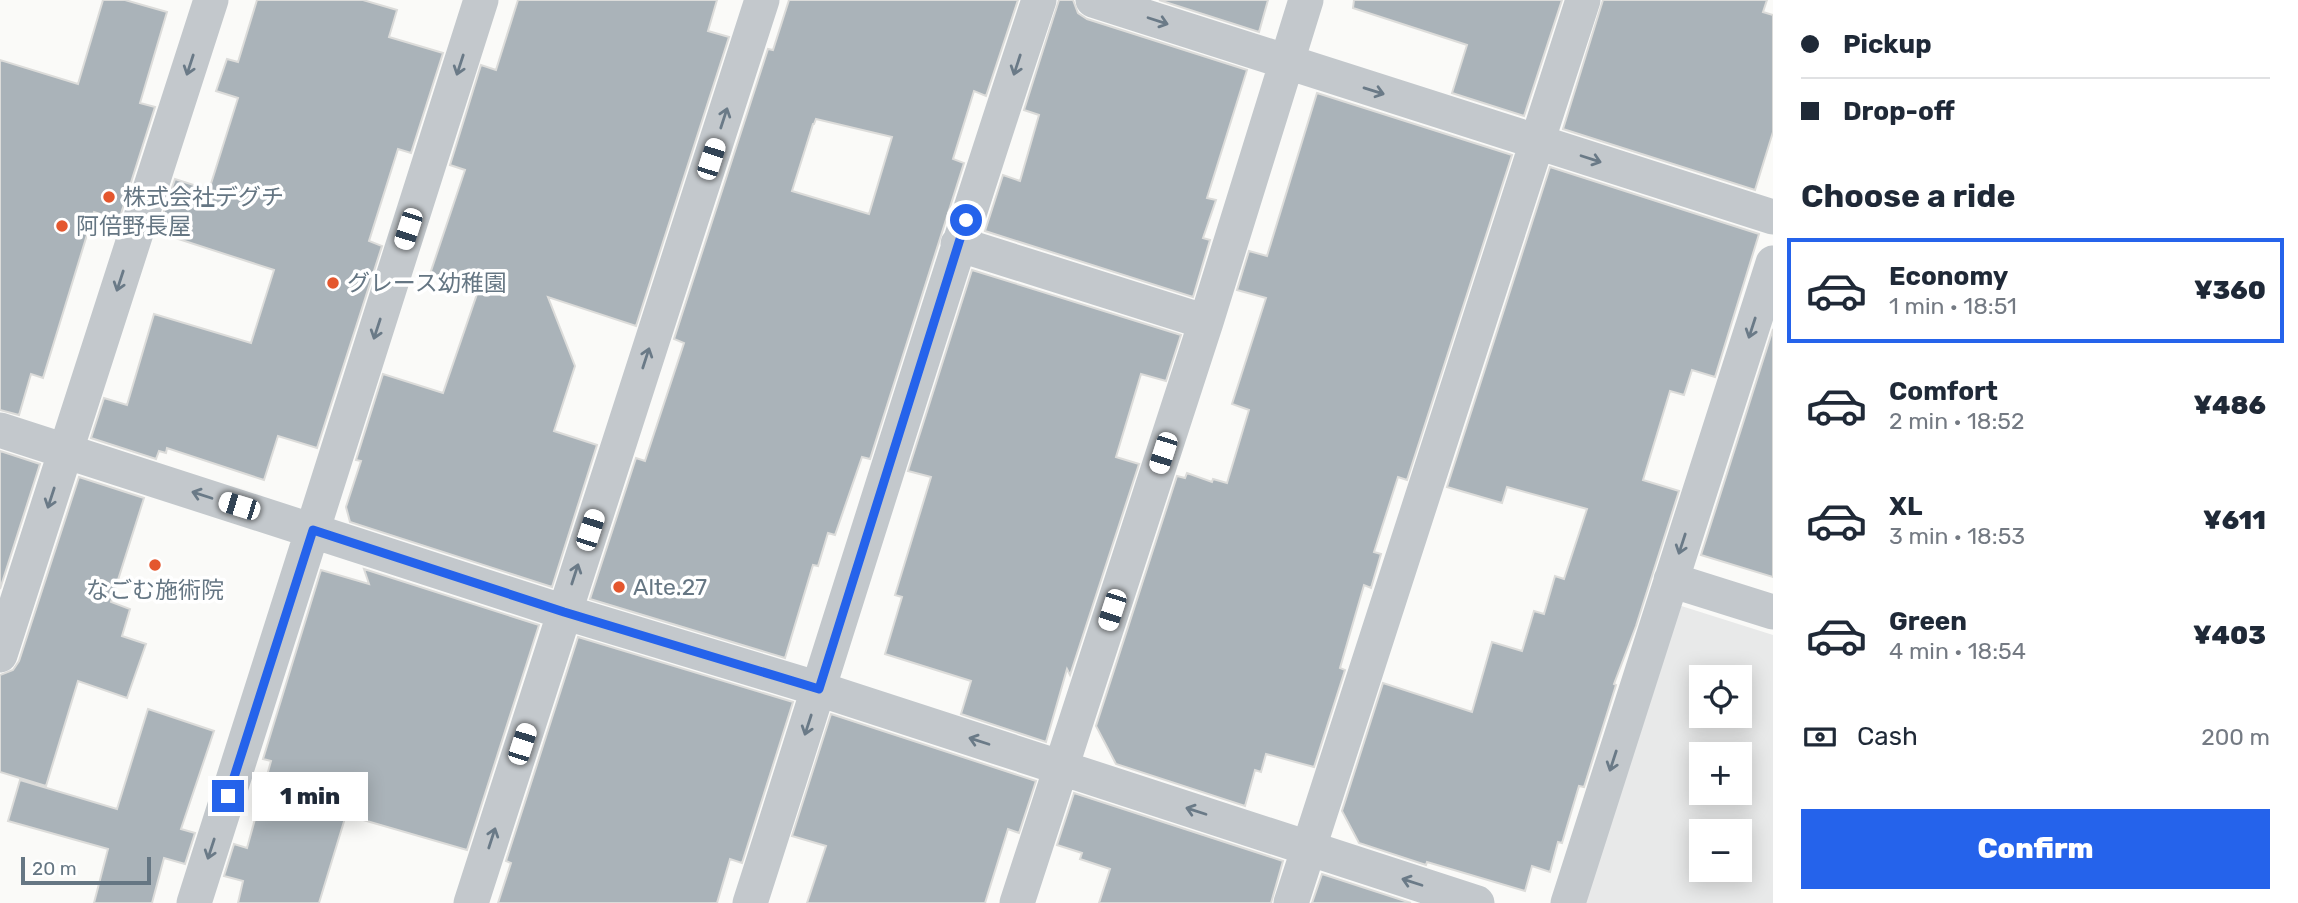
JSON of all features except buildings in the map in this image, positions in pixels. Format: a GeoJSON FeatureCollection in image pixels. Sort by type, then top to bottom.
{"type":"FeatureCollection","features":[{"type":"Feature","properties":{"kind":"street"},"geometry":{"type":"LineString","coordinates":[[0,656],[211,0]]}},
{"type":"Feature","properties":{"kind":"street"},"geometry":{"type":"LineString","coordinates":[[194,903],[481,0]]}},
{"type":"Feature","properties":{"kind":"street"},"geometry":{"type":"LineString","coordinates":[[471,903],[762,0]]}},
{"type":"Feature","properties":{"kind":"street"},"geometry":{"type":"LineString","coordinates":[[750,903],[958,244],[1039,0]]}},
{"type":"Feature","properties":{"kind":"street"},"geometry":{"type":"LineString","coordinates":[[1093,0],[1773,217]]}},
{"type":"Feature","properties":{"kind":"street"},"geometry":{"type":"LineString","coordinates":[[1017,903],[1206,322],[1306,0]]}},
{"type":"Feature","properties":{"kind":"street"},"geometry":{"type":"LineString","coordinates":[[1291,903],[1583,0]]}},
{"type":"Feature","properties":{"kind":"street"},"geometry":{"type":"LineString","coordinates":[[958,244],[1206,322]]}},
{"type":"Feature","properties":{"kind":"street"},"geometry":{"type":"LineString","coordinates":[[1568,903],[1773,263]]}},
{"type":"Feature","properties":{"kind":"street"},"geometry":{"type":"LineString","coordinates":[[0,430],[564,612],[819,689],[1477,903]]}},
{"type":"Feature","properties":{"kind":"street"},"geometry":{"type":"LineString","coordinates":[[1671,580],[1773,612]]}},
{"type":"Feature","properties":{"kind":"shaded area"},"geometry":{"type":"Polygon","coordinates":[[[1675,604],[1773,635],[1773,903],[1583,903],[1675,604]]]}},
{"type":"Feature","properties":{"kind":"place","name":"株式会社デグチ"},"geometry":{"type":"Point","coordinates":[109,197]}},
{"type":"Feature","properties":{"kind":"place","name":"阿倍野長屋"},"geometry":{"type":"Point","coordinates":[62,226]}},
{"type":"Feature","properties":{"kind":"place","name":"グレース幼稚園"},"geometry":{"type":"Point","coordinates":[333,283]}},
{"type":"Feature","properties":{"kind":"place","name":"なごむ施術院"},"geometry":{"type":"Point","coordinates":[155,565]}},
{"type":"Feature","properties":{"kind":"place","name":"Alte.27"},"geometry":{"type":"Point","coordinates":[619,587]}},
{"type":"Feature","properties":{"kind":"route"},"geometry":{"type":"LineString","coordinates":[[228,796],[313,530],[564,612],[819,689],[966,220]]}}]}
